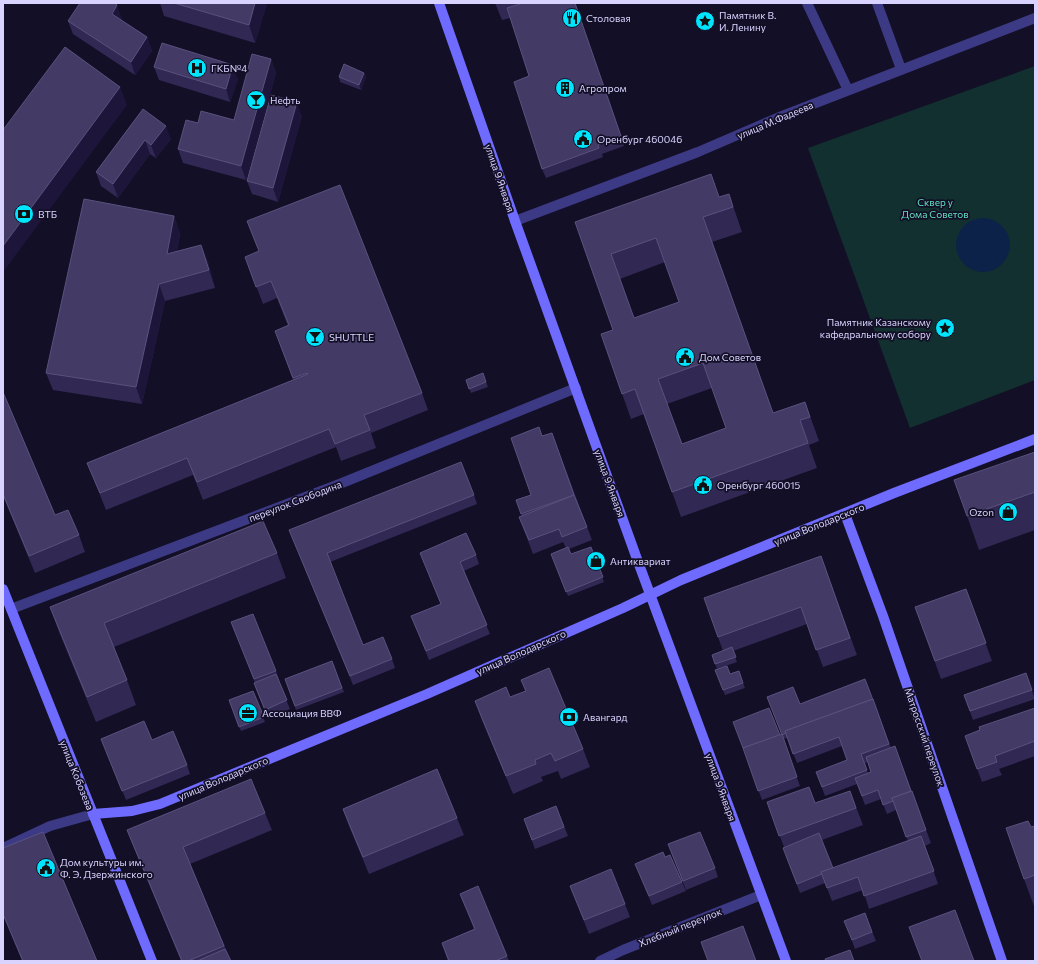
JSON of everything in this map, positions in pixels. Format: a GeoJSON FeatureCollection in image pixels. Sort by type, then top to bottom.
{"type":"FeatureCollection","features":[{"type":"Feature","properties":{"kind":"main road","name":"улица 9 Января"},"geometry":{"type":"LineString","coordinates":[[439,3],[515,221],[650,595],[786,961]]}},
{"type":"Feature","properties":{"kind":"main road","name":"улица Володарского"},"geometry":{"type":"LineString","coordinates":[[93,814],[132,812],[160,804],[427,694],[681,580],[1035,439]]}},
{"type":"Feature","properties":{"kind":"main road","name":"Матросский переулок"},"geometry":{"type":"LineString","coordinates":[[845,514],[883,616],[1002,961]]}},
{"type":"Feature","properties":{"kind":"main road","name":"улица Кобозева"},"geometry":{"type":"LineString","coordinates":[[3,590],[152,961]]}},
{"type":"Feature","properties":{"kind":"street"},"geometry":{"type":"LineString","coordinates":[[807,3],[848,90]]}},
{"type":"Feature","properties":{"kind":"street"},"geometry":{"type":"LineString","coordinates":[[877,3],[901,69]]}},
{"type":"Feature","properties":{"kind":"street","name":"улица М.Фадеева"},"geometry":{"type":"LineString","coordinates":[[515,221],[698,152],[777,118],[1035,18]]}},
{"type":"Feature","properties":{"kind":"street","name":"переулок Свободина"},"geometry":{"type":"LineString","coordinates":[[11,609],[337,485],[576,388]]}},
{"type":"Feature","properties":{"kind":"street","name":"улица Володарского"},"geometry":{"type":"LineString","coordinates":[[3,848],[50,826],[93,814]]}},
{"type":"Feature","properties":{"kind":"street","name":"Хлебный переулок"},"geometry":{"type":"LineString","coordinates":[[600,961],[623,950],[761,895]]}},
{"type":"Feature","properties":{"kind":"green space","name":"Сквер у Дома Советов"},"geometry":{"type":"Polygon","coordinates":[[[1035,66],[1035,380],[910,428],[808,148],[1035,66]]]}},
{"type":"Feature","properties":{"kind":"water"},"geometry":{"type":"Polygon","coordinates":[[[983,218],[993,220],[1002,226],[1008,235],[1010,245],[1008,255],[1002,264],[993,270],[983,272],[973,270],[964,264],[958,255],[956,245],[958,235],[964,226],[973,220],[983,218]]]}},
{"type":"Feature","properties":{"kind":"building"},"geometry":{"type":"Polygon","coordinates":[[[80,3],[114,3],[117,5],[112,14],[147,37],[131,62],[68,21],[80,3]]]}},
{"type":"Feature","properties":{"kind":"building"},"geometry":{"type":"Polygon","coordinates":[[[174,3],[255,3],[249,25],[174,3]]]}},
{"type":"Feature","properties":{"kind":"building","name":"Агропром"},"geometry":{"type":"Polygon","coordinates":[[[523,3],[575,3],[621,136],[598,145],[599,148],[542,169],[514,82],[529,76],[507,8],[523,3]]]}},
{"type":"Feature","properties":{"kind":"building"},"geometry":{"type":"Polygon","coordinates":[[[162,43],[233,65],[226,89],[154,67],[162,43]]]}},
{"type":"Feature","properties":{"kind":"building","name":"ВТБ"},"geometry":{"type":"Polygon","coordinates":[[[65,47],[120,87],[3,246],[3,130],[65,47]]]}},
{"type":"Feature","properties":{"kind":"building"},"geometry":{"type":"Polygon","coordinates":[[[252,54],[271,59],[241,166],[178,149],[186,120],[198,123],[201,111],[234,120],[252,54]]]}},
{"type":"Feature","properties":{"kind":"building"},"geometry":{"type":"Polygon","coordinates":[[[344,64],[364,73],[359,85],[339,77],[344,64]]]}},
{"type":"Feature","properties":{"kind":"building"},"geometry":{"type":"Polygon","coordinates":[[[271,95],[297,102],[273,188],[247,181],[271,95]]]}},
{"type":"Feature","properties":{"kind":"building"},"geometry":{"type":"Polygon","coordinates":[[[143,109],[166,126],[151,145],[145,140],[113,184],[96,172],[143,109]]]}},
{"type":"Feature","properties":{"kind":"building","name":"Дом Советов"},"geometry":{"type":"Polygon","coordinates":[[[711,174],[719,197],[729,194],[733,207],[703,217],[773,413],[805,402],[810,417],[800,420],[808,443],[672,492],[635,389],[622,394],[601,334],[613,330],[575,222],[711,174]],[[656,238],[611,254],[634,318],[679,302],[656,238]],[[703,363],[658,379],[682,444],[726,428],[703,363]]]}},
{"type":"Feature","properties":{"kind":"building"},"geometry":{"type":"Polygon","coordinates":[[[340,185],[422,393],[364,415],[370,430],[335,444],[329,429],[197,482],[187,458],[100,493],[87,463],[308,374],[307,373],[293,378],[275,331],[289,325],[271,281],[256,287],[245,257],[259,251],[247,221],[340,185]]]}},
{"type":"Feature","properties":{"kind":"building"},"geometry":{"type":"Polygon","coordinates":[[[84,199],[174,216],[167,254],[201,245],[209,270],[159,284],[136,387],[46,373],[84,199]]]}},
{"type":"Feature","properties":{"kind":"building"},"geometry":{"type":"Polygon","coordinates":[[[483,373],[486,382],[469,389],[466,380],[483,373]]]}},
{"type":"Feature","properties":{"kind":"building"},"geometry":{"type":"Polygon","coordinates":[[[3,392],[55,515],[68,510],[79,535],[29,556],[3,494],[3,392]]]}},
{"type":"Feature","properties":{"kind":"building"},"geometry":{"type":"Polygon","coordinates":[[[539,427],[542,436],[552,433],[574,495],[521,514],[516,500],[531,495],[511,438],[539,427]]]}},
{"type":"Feature","properties":{"kind":"building"},"geometry":{"type":"Polygon","coordinates":[[[1035,452],[1035,492],[967,516],[954,480],[1035,452]]]}},
{"type":"Feature","properties":{"kind":"building"},"geometry":{"type":"Polygon","coordinates":[[[461,462],[474,495],[327,553],[363,645],[383,637],[392,659],[350,676],[289,530],[461,462]]]}},
{"type":"Feature","properties":{"kind":"building"},"geometry":{"type":"Polygon","coordinates":[[[574,495],[587,527],[562,537],[559,529],[529,540],[519,517],[574,495]]]}},
{"type":"Feature","properties":{"kind":"building"},"geometry":{"type":"Polygon","coordinates":[[[263,521],[277,553],[104,623],[127,680],[87,697],[50,607],[263,521]]]}},
{"type":"Feature","properties":{"kind":"building"},"geometry":{"type":"Polygon","coordinates":[[[466,533],[476,555],[460,562],[487,625],[426,651],[411,616],[441,604],[420,553],[466,533]]]}},
{"type":"Feature","properties":{"kind":"building"},"geometry":{"type":"Polygon","coordinates":[[[568,547],[571,554],[591,547],[603,577],[566,592],[551,554],[568,547]]]}},
{"type":"Feature","properties":{"kind":"building"},"geometry":{"type":"Polygon","coordinates":[[[821,556],[850,638],[816,650],[801,607],[718,637],[704,598],[821,556]]]}},
{"type":"Feature","properties":{"kind":"building"},"geometry":{"type":"Polygon","coordinates":[[[966,589],[986,643],[935,661],[915,607],[966,589]]]}},
{"type":"Feature","properties":{"kind":"building"},"geometry":{"type":"Polygon","coordinates":[[[253,614],[276,671],[254,679],[231,622],[253,614]]]}},
{"type":"Feature","properties":{"kind":"building"},"geometry":{"type":"Polygon","coordinates":[[[732,647],[736,657],[715,664],[712,655],[732,647]]]}},
{"type":"Feature","properties":{"kind":"building"},"geometry":{"type":"Polygon","coordinates":[[[332,661],[342,688],[295,706],[285,679],[332,661]]]}},
{"type":"Feature","properties":{"kind":"building"},"geometry":{"type":"Polygon","coordinates":[[[727,666],[730,674],[739,671],[743,683],[723,690],[715,670],[727,666]]]}},
{"type":"Feature","properties":{"kind":"building"},"geometry":{"type":"Polygon","coordinates":[[[549,668],[583,749],[555,761],[551,753],[535,760],[536,764],[506,776],[475,701],[506,687],[510,697],[526,691],[521,680],[549,668]]]}},
{"type":"Feature","properties":{"kind":"building"},"geometry":{"type":"Polygon","coordinates":[[[1026,673],[1032,690],[970,711],[964,695],[1026,673]]]}},
{"type":"Feature","properties":{"kind":"building"},"geometry":{"type":"Polygon","coordinates":[[[276,674],[287,700],[265,710],[254,683],[276,674]]]}},
{"type":"Feature","properties":{"kind":"building"},"geometry":{"type":"Polygon","coordinates":[[[865,679],[873,699],[785,731],[786,733],[782,735],[767,697],[793,687],[800,704],[865,679]]]}},
{"type":"Feature","properties":{"kind":"building","name":"Ассоциация ВВФ"},"geometry":{"type":"Polygon","coordinates":[[[253,691],[264,717],[239,727],[229,700],[253,691]]]}},
{"type":"Feature","properties":{"kind":"building"},"geometry":{"type":"Polygon","coordinates":[[[873,699],[889,744],[861,754],[867,770],[822,787],[816,772],[847,760],[839,737],[793,754],[785,731],[873,699]]]}},
{"type":"Feature","properties":{"kind":"building"},"geometry":{"type":"Polygon","coordinates":[[[769,708],[780,735],[743,748],[733,722],[769,708]]]}},
{"type":"Feature","properties":{"kind":"building"},"geometry":{"type":"Polygon","coordinates":[[[1035,708],[1035,741],[995,756],[997,762],[977,769],[965,736],[980,730],[979,727],[1035,708]]]}},
{"type":"Feature","properties":{"kind":"building"},"geometry":{"type":"Polygon","coordinates":[[[144,721],[152,740],[173,731],[187,765],[122,791],[101,739],[144,721]]]}},
{"type":"Feature","properties":{"kind":"building"},"geometry":{"type":"Polygon","coordinates":[[[782,734],[797,777],[758,791],[743,748],[782,734]]]}},
{"type":"Feature","properties":{"kind":"building"},"geometry":{"type":"Polygon","coordinates":[[[895,746],[911,791],[892,798],[893,801],[883,805],[878,790],[862,796],[855,778],[871,772],[866,757],[895,746]]]}},
{"type":"Feature","properties":{"kind":"building"},"geometry":{"type":"Polygon","coordinates":[[[437,769],[457,818],[363,857],[343,809],[437,769]]]}},
{"type":"Feature","properties":{"kind":"building"},"geometry":{"type":"Polygon","coordinates":[[[251,779],[265,813],[183,847],[224,946],[188,961],[182,961],[127,830],[251,779]]]}},
{"type":"Feature","properties":{"kind":"building"},"geometry":{"type":"Polygon","coordinates":[[[809,787],[815,803],[850,791],[856,808],[779,836],[767,802],[809,787]]]}},
{"type":"Feature","properties":{"kind":"building"},"geometry":{"type":"Polygon","coordinates":[[[912,791],[926,830],[906,837],[892,798],[912,791]]]}},
{"type":"Feature","properties":{"kind":"building"},"geometry":{"type":"Polygon","coordinates":[[[556,806],[564,827],[532,840],[524,819],[556,806]]]}},
{"type":"Feature","properties":{"kind":"building"},"geometry":{"type":"Polygon","coordinates":[[[1028,821],[1031,827],[1035,826],[1035,875],[1024,879],[1006,828],[1028,821]]]}},
{"type":"Feature","properties":{"kind":"building"},"geometry":{"type":"Polygon","coordinates":[[[43,832],[97,961],[23,961],[3,914],[3,848],[43,832]]]}},
{"type":"Feature","properties":{"kind":"building"},"geometry":{"type":"Polygon","coordinates":[[[700,832],[715,868],[683,881],[668,844],[700,832]]]}},
{"type":"Feature","properties":{"kind":"building"},"geometry":{"type":"Polygon","coordinates":[[[819,833],[833,868],[821,872],[822,874],[797,884],[783,848],[819,833]]]}},
{"type":"Feature","properties":{"kind":"building"},"geometry":{"type":"Polygon","coordinates":[[[921,836],[934,871],[864,896],[858,877],[827,888],[821,872],[921,836]]]}},
{"type":"Feature","properties":{"kind":"building"},"geometry":{"type":"Polygon","coordinates":[[[663,852],[665,857],[670,855],[682,882],[649,896],[635,864],[663,852]]]}},
{"type":"Feature","properties":{"kind":"building"},"geometry":{"type":"Polygon","coordinates":[[[611,869],[625,904],[584,920],[570,886],[611,869]]]}},
{"type":"Feature","properties":{"kind":"building"},"geometry":{"type":"Polygon","coordinates":[[[478,886],[507,956],[495,961],[449,961],[442,943],[475,929],[460,894],[478,886]]]}},
{"type":"Feature","properties":{"kind":"building"},"geometry":{"type":"Polygon","coordinates":[[[955,910],[974,961],[922,961],[909,927],[955,910]]]}},
{"type":"Feature","properties":{"kind":"building"},"geometry":{"type":"Polygon","coordinates":[[[865,913],[872,932],[852,940],[844,921],[865,913]]]}},
{"type":"Feature","properties":{"kind":"building"},"geometry":{"type":"Polygon","coordinates":[[[743,926],[756,961],[708,961],[701,942],[743,926]]]}},
{"type":"Feature","properties":{"kind":"building"},"geometry":{"type":"Polygon","coordinates":[[[225,949],[231,961],[197,961],[225,949]]]}},
{"type":"Feature","properties":{"kind":"building"},"geometry":{"type":"Polygon","coordinates":[[[850,950],[854,961],[826,961],[825,959],[850,950]]]}},
{"type":"Feature","properties":{"kind":"place","name":"Столовая"},"geometry":{"type":"Point","coordinates":[572,18]}},
{"type":"Feature","properties":{"kind":"place","name":"Памятник В. И. Ленину"},"geometry":{"type":"Point","coordinates":[705,21]}},
{"type":"Feature","properties":{"kind":"place","name":"ГКБ№4"},"geometry":{"type":"Point","coordinates":[197,68]}},
{"type":"Feature","properties":{"kind":"place","name":"Агропром"},"geometry":{"type":"Point","coordinates":[565,88]}},
{"type":"Feature","properties":{"kind":"place","name":"Нефть"},"geometry":{"type":"Point","coordinates":[256,100]}},
{"type":"Feature","properties":{"kind":"place","name":"Оренбург 460046"},"geometry":{"type":"Point","coordinates":[583,139]}},
{"type":"Feature","properties":{"kind":"place","name":"ВТБ"},"geometry":{"type":"Point","coordinates":[24,214]}},
{"type":"Feature","properties":{"kind":"place","name":"Памятник Казанскому кафедральному собору"},"geometry":{"type":"Point","coordinates":[945,328]}},
{"type":"Feature","properties":{"kind":"place","name":"SHUTTLE"},"geometry":{"type":"Point","coordinates":[315,337]}},
{"type":"Feature","properties":{"kind":"place","name":"Дом Советов"},"geometry":{"type":"Point","coordinates":[685,357]}},
{"type":"Feature","properties":{"kind":"place","name":"Оренбург 460015"},"geometry":{"type":"Point","coordinates":[703,485]}},
{"type":"Feature","properties":{"kind":"place","name":"Ozon"},"geometry":{"type":"Point","coordinates":[1008,512]}},
{"type":"Feature","properties":{"kind":"place","name":"Антиквариат"},"geometry":{"type":"Point","coordinates":[596,561]}},
{"type":"Feature","properties":{"kind":"place","name":"Ассоциация ВВФ"},"geometry":{"type":"Point","coordinates":[248,713]}},
{"type":"Feature","properties":{"kind":"place","name":"Авангард"},"geometry":{"type":"Point","coordinates":[569,717]}},
{"type":"Feature","properties":{"kind":"place","name":"Дом культуры им. Ф. Э. Дзержинского"},"geometry":{"type":"Point","coordinates":[46,868]}}]}
